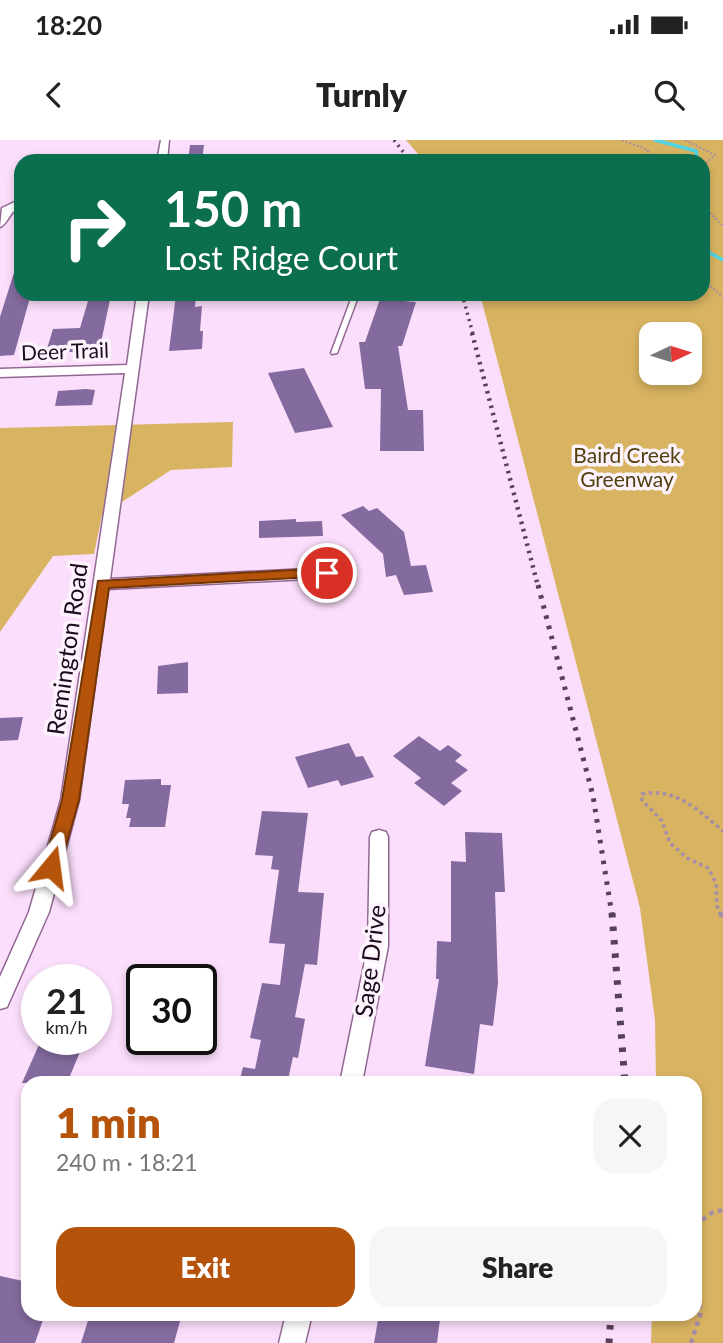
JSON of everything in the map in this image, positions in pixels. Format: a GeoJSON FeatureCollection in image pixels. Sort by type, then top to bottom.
{"type":"FeatureCollection","features":[{"type":"Feature","properties":{"kind":"street"},"geometry":{"type":"LineString","coordinates":[[0,224],[6,210],[14,206]]}},
{"type":"Feature","properties":{"kind":"street","name":"Remington Road"},"geometry":{"type":"LineString","coordinates":[[0,1000],[39,912],[70,800],[142,301]]}},
{"type":"Feature","properties":{"kind":"street","name":"Deer Trail"},"geometry":{"type":"LineString","coordinates":[[0,373],[131,369]]}},
{"type":"Feature","properties":{"kind":"street"},"geometry":{"type":"LineString","coordinates":[[103,584],[327,573]]}},
{"type":"Feature","properties":{"kind":"street","name":"Sage Drive"},"geometry":{"type":"LineString","coordinates":[[352,1076],[378,946],[379,837]]}},
{"type":"Feature","properties":{"kind":"street"},"geometry":{"type":"LineString","coordinates":[[292,1343],[297,1321]]}},
{"type":"Feature","properties":{"kind":"lane"},"geometry":{"type":"LineString","coordinates":[[334,353],[353,301]]}},
{"type":"Feature","properties":{"kind":"path"},"geometry":{"type":"LineString","coordinates":[[622,140],[648,150],[648,154]]}},
{"type":"Feature","properties":{"kind":"path"},"geometry":{"type":"LineString","coordinates":[[685,140],[711,151],[715,155],[710,160]]}},
{"type":"Feature","properties":{"kind":"path"},"geometry":{"type":"LineString","coordinates":[[710,213],[723,226]]}},
{"type":"Feature","properties":{"kind":"path"},"geometry":{"type":"LineString","coordinates":[[723,831],[686,800],[666,794],[642,794],[642,800],[662,821],[670,843],[687,858],[708,868],[716,883],[717,906],[723,919]]}},
{"type":"Feature","properties":{"kind":"path"},"geometry":{"type":"LineString","coordinates":[[702,1220],[713,1212],[723,1210]]}},
{"type":"Feature","properties":{"kind":"path"},"geometry":{"type":"LineString","coordinates":[[691,1343],[698,1321]]}},
{"type":"Feature","properties":{"kind":"green space","name":"Baird Creek Greenway"},"geometry":{"type":"Polygon","coordinates":[[[406,140],[723,140],[723,1343],[651,1343],[652,1321],[702,1321],[702,1076],[656,1076],[655,1020],[640,908],[482,301],[710,301],[710,154],[418,154],[406,140]]]}},
{"type":"Feature","properties":{"kind":"green space"},"geometry":{"type":"Polygon","coordinates":[[[233,422],[232,467],[171,470],[102,515],[94,554],[53,556],[0,632],[0,428],[233,422]]]}},
{"type":"Feature","properties":{"kind":"building"},"geometry":{"type":"Polygon","coordinates":[[[190,145],[204,145],[203,154],[189,154],[190,145]]]}},
{"type":"Feature","properties":{"kind":"building"},"geometry":{"type":"Polygon","coordinates":[[[14,273],[14,301],[29,301],[14,355],[0,356],[0,317],[14,273]]]}},
{"type":"Feature","properties":{"kind":"building"},"geometry":{"type":"Polygon","coordinates":[[[88,301],[110,301],[99,352],[46,352],[53,329],[80,328],[88,301]]]}},
{"type":"Feature","properties":{"kind":"building"},"geometry":{"type":"Polygon","coordinates":[[[175,301],[195,301],[195,307],[202,306],[202,349],[169,351],[175,301]]]}},
{"type":"Feature","properties":{"kind":"building"},"geometry":{"type":"Polygon","coordinates":[[[379,301],[416,302],[402,346],[398,346],[408,410],[423,410],[424,451],[380,451],[381,389],[365,389],[359,342],[365,342],[379,301]]]}},
{"type":"Feature","properties":{"kind":"building"},"geometry":{"type":"Polygon","coordinates":[[[304,368],[333,427],[295,433],[268,373],[304,368]]]}},
{"type":"Feature","properties":{"kind":"building"},"geometry":{"type":"Polygon","coordinates":[[[95,390],[92,405],[55,406],[58,391],[95,390]]]}},
{"type":"Feature","properties":{"kind":"building"},"geometry":{"type":"Polygon","coordinates":[[[363,506],[369,511],[377,508],[404,532],[411,566],[426,565],[433,592],[404,595],[396,575],[386,577],[383,554],[341,515],[363,506]]]}},
{"type":"Feature","properties":{"kind":"building"},"geometry":{"type":"Polygon","coordinates":[[[296,519],[296,522],[322,521],[323,536],[259,538],[259,521],[296,519]]]}},
{"type":"Feature","properties":{"kind":"building"},"geometry":{"type":"Polygon","coordinates":[[[188,662],[188,693],[157,694],[158,666],[188,662]]]}},
{"type":"Feature","properties":{"kind":"building"},"geometry":{"type":"Polygon","coordinates":[[[23,717],[18,740],[0,741],[0,718],[23,717]]]}},
{"type":"Feature","properties":{"kind":"building"},"geometry":{"type":"Polygon","coordinates":[[[419,736],[440,751],[448,745],[462,755],[455,761],[468,770],[451,783],[462,791],[444,806],[414,783],[421,778],[393,756],[419,736]]]}},
{"type":"Feature","properties":{"kind":"building"},"geometry":{"type":"Polygon","coordinates":[[[349,743],[356,757],[363,756],[374,777],[341,786],[338,780],[308,788],[295,757],[349,743]]]}},
{"type":"Feature","properties":{"kind":"building"},"geometry":{"type":"Polygon","coordinates":[[[161,779],[161,785],[171,785],[165,827],[129,827],[131,818],[126,818],[129,804],[122,804],[125,780],[161,779]]]}},
{"type":"Feature","properties":{"kind":"building"},"geometry":{"type":"Polygon","coordinates":[[[262,811],[308,813],[298,892],[324,893],[317,965],[305,964],[295,1017],[305,1019],[298,1058],[293,1057],[289,1076],[241,1076],[243,1067],[255,1069],[261,1040],[250,1038],[262,983],[280,985],[285,944],[269,943],[279,870],[271,869],[273,856],[255,855],[262,811]]]}},
{"type":"Feature","properties":{"kind":"building"},"geometry":{"type":"Polygon","coordinates":[[[465,832],[502,833],[505,892],[495,892],[498,983],[493,1026],[480,1024],[474,1074],[425,1066],[439,979],[436,979],[437,941],[451,942],[451,861],[466,862],[465,832]]]}},
{"type":"Feature","properties":{"kind":"building"},"geometry":{"type":"Polygon","coordinates":[[[34,1055],[79,1055],[70,1076],[25,1076],[34,1055]]]}},
{"type":"Feature","properties":{"kind":"building"},"geometry":{"type":"Polygon","coordinates":[[[0,1276],[21,1280],[21,1321],[43,1321],[35,1343],[0,1343],[0,1276]]]}},
{"type":"Feature","properties":{"kind":"building"},"geometry":{"type":"Polygon","coordinates":[[[88,1321],[180,1321],[174,1343],[81,1343],[88,1321]]]}},
{"type":"Feature","properties":{"kind":"building"},"geometry":{"type":"Polygon","coordinates":[[[378,1321],[440,1321],[437,1343],[374,1343],[378,1321]]]}},
{"type":"Feature","properties":{"kind":"waterway"},"geometry":{"type":"LineString","coordinates":[[655,140],[696,151],[696,154]]}},
{"type":"Feature","properties":{"kind":"waterway"},"geometry":{"type":"LineString","coordinates":[[710,253],[723,260]]}},
{"type":"Feature","properties":{"kind":"railway"},"geometry":{"type":"LineString","coordinates":[[394,140],[405,154]]}},
{"type":"Feature","properties":{"kind":"railway"},"geometry":{"type":"LineString","coordinates":[[464,301],[473,334]]}},
{"type":"Feature","properties":{"kind":"railway"},"geometry":{"type":"LineString","coordinates":[[472,333],[538,586]]}},
{"type":"Feature","properties":{"kind":"railway"},"geometry":{"type":"LineString","coordinates":[[538,585],[593,796],[612,915]]}},
{"type":"Feature","properties":{"kind":"railway"},"geometry":{"type":"LineString","coordinates":[[612,913],[624,1076]]}},
{"type":"Feature","properties":{"kind":"railway"},"geometry":{"type":"LineString","coordinates":[[609,1343],[611,1321]]}},
{"type":"Feature","properties":{"kind":"route"},"geometry":{"type":"LineString","coordinates":[[51,867],[70,800],[103,584],[327,573]]}}]}
